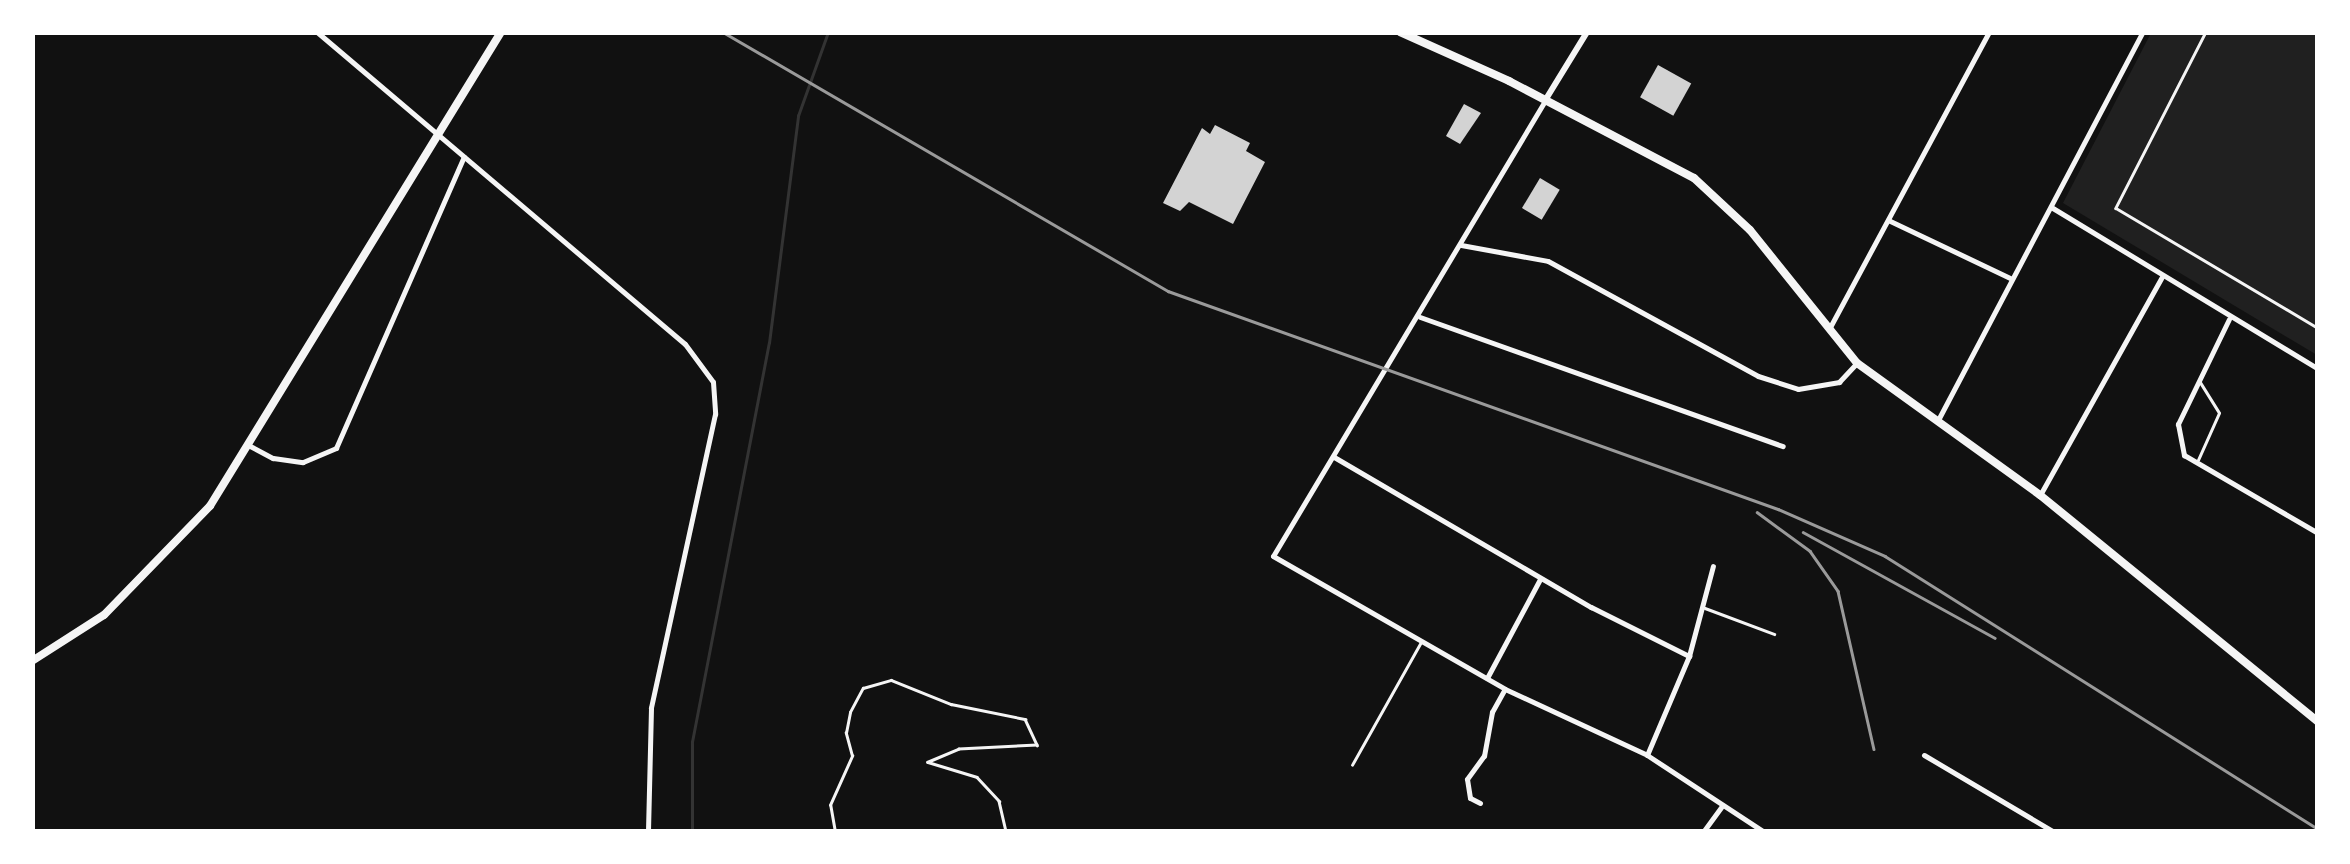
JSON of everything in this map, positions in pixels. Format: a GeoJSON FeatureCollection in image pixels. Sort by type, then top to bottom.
{"type":"FeatureCollection","features":[{"type":"Feature","properties":{"kind":"main road"},"geometry":{"type":"LineString","coordinates":[[32,662],[146,577],[210,506],[501,32]]}},
{"type":"Feature","properties":{"kind":"main road"},"geometry":{"type":"LineString","coordinates":[[1400,32],[1546,99],[1694,178],[1724,201],[1857,363],[2040,495],[2318,722]]}},
{"type":"Feature","properties":{"kind":"street"},"geometry":{"type":"LineString","coordinates":[[317,32],[685,344],[714,382],[716,414],[652,708],[648,832]]}},
{"type":"Feature","properties":{"kind":"street"},"geometry":{"type":"LineString","coordinates":[[1587,32],[1420,317],[1273,556],[1506,689],[1647,754],[1721,807],[1764,832]]}},
{"type":"Feature","properties":{"kind":"street"},"geometry":{"type":"LineString","coordinates":[[1829,330],[1989,32]]}},
{"type":"Feature","properties":{"kind":"street"},"geometry":{"type":"LineString","coordinates":[[1938,420],[2143,32]]}},
{"type":"Feature","properties":{"kind":"street"},"geometry":{"type":"LineString","coordinates":[[250,446],[273,458],[303,462],[336,448],[464,157]]}},
{"type":"Feature","properties":{"kind":"street"},"geometry":{"type":"LineString","coordinates":[[2050,207],[2229,319],[2318,369]]}},
{"type":"Feature","properties":{"kind":"street"},"geometry":{"type":"LineString","coordinates":[[1888,220],[2010,278]]}},
{"type":"Feature","properties":{"kind":"street"},"geometry":{"type":"LineString","coordinates":[[1461,244],[1548,261],[1758,376],[1798,389],[1839,382],[1857,363]]}},
{"type":"Feature","properties":{"kind":"street"},"geometry":{"type":"LineString","coordinates":[[2040,495],[2162,277]]}},
{"type":"Feature","properties":{"kind":"street"},"geometry":{"type":"LineString","coordinates":[[1420,317],[1783,446]]}},
{"type":"Feature","properties":{"kind":"street"},"geometry":{"type":"LineString","coordinates":[[2229,319],[2178,424],[2184,455],[2318,532]]}},
{"type":"Feature","properties":{"kind":"street"},"geometry":{"type":"LineString","coordinates":[[1334,456],[1540,578],[1689,656]]}},
{"type":"Feature","properties":{"kind":"street"},"geometry":{"type":"LineString","coordinates":[[1647,754],[1689,656],[1714,566]]}},
{"type":"Feature","properties":{"kind":"street"},"geometry":{"type":"LineString","coordinates":[[1488,678],[1540,578]]}},
{"type":"Feature","properties":{"kind":"street"},"geometry":{"type":"LineString","coordinates":[[1480,803],[1470,798],[1467,778],[1484,756],[1492,712],[1506,689]]}},
{"type":"Feature","properties":{"kind":"street"},"geometry":{"type":"LineString","coordinates":[[1924,756],[2050,831]]}},
{"type":"Feature","properties":{"kind":"street"},"geometry":{"type":"LineString","coordinates":[[1703,832],[1721,807]]}},
{"type":"Feature","properties":{"kind":"lane"},"geometry":{"type":"LineString","coordinates":[[2198,462],[2219,414],[2199,380]]}},
{"type":"Feature","properties":{"kind":"lane"},"geometry":{"type":"LineString","coordinates":[[1703,607],[1774,634]]}},
{"type":"Feature","properties":{"kind":"lane"},"geometry":{"type":"LineString","coordinates":[[1352,765],[1422,640]]}},
{"type":"Feature","properties":{"kind":"path"},"geometry":{"type":"LineString","coordinates":[[2206,32],[2116,208],[2318,328]]}},
{"type":"Feature","properties":{"kind":"path"},"geometry":{"type":"LineString","coordinates":[[836,832],[830,805],[852,756],[846,733],[850,712],[863,688],[891,680],[951,704],[1025,719],[1037,744],[959,749],[928,762],[977,777],[999,801],[1006,832]]}},
{"type":"Feature","properties":{"kind":"shaded area"},"geometry":{"type":"Polygon","coordinates":[[[2151,33],[2317,33],[2317,355],[2063,203],[2151,33]]]}},
{"type":"Feature","properties":{"kind":"building"},"geometry":{"type":"Polygon","coordinates":[[[1658,65],[1691,83],[1673,116],[1640,97],[1658,65]]]}},
{"type":"Feature","properties":{"kind":"building"},"geometry":{"type":"Polygon","coordinates":[[[1464,104],[1481,113],[1460,144],[1446,136],[1464,104]]]}},
{"type":"Feature","properties":{"kind":"building"},"geometry":{"type":"Polygon","coordinates":[[[1215,125],[1250,143],[1246,151],[1265,162],[1233,224],[1189,202],[1180,211],[1163,203],[1202,128],[1210,134],[1215,125]]]}},
{"type":"Feature","properties":{"kind":"building"},"geometry":{"type":"Polygon","coordinates":[[[1540,178],[1560,190],[1542,220],[1522,208],[1540,178]]]}},
{"type":"Feature","properties":{"kind":"waterway"},"geometry":{"type":"LineString","coordinates":[[692,832],[692,742],[769,343],[798,116],[828,32]]}},
{"type":"Feature","properties":{"kind":"railway"},"geometry":{"type":"LineString","coordinates":[[723,32],[1168,291],[1778,509],[1885,556],[2318,829]]}},
{"type":"Feature","properties":{"kind":"railway"},"geometry":{"type":"LineString","coordinates":[[1757,512],[1810,551],[1838,591],[1874,749]]}},
{"type":"Feature","properties":{"kind":"railway"},"geometry":{"type":"LineString","coordinates":[[1803,532],[1995,638]]}}]}
